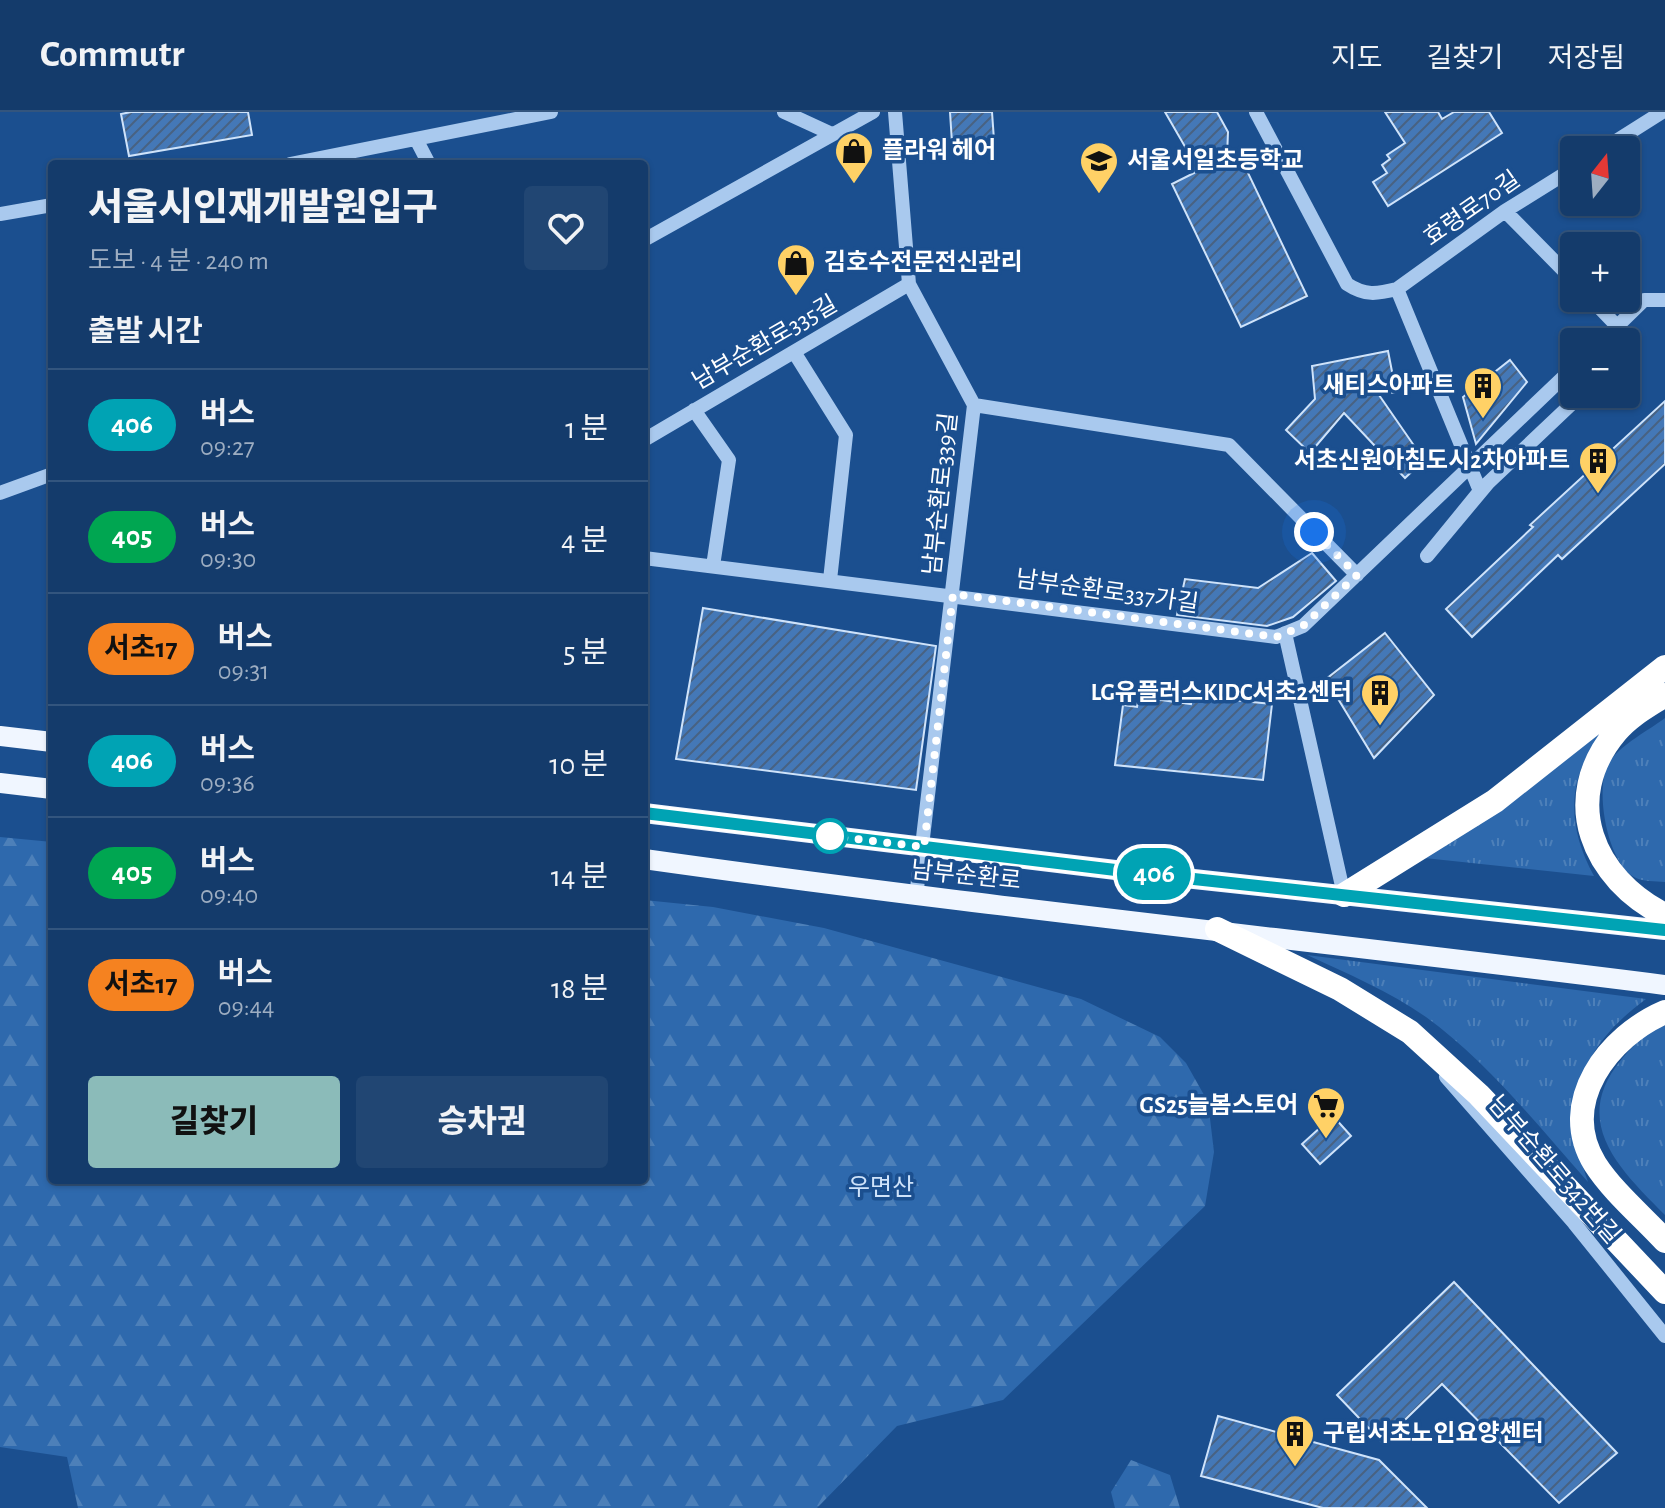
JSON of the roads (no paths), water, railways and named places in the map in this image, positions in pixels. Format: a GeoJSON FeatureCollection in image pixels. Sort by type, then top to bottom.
{"type":"FeatureCollection","features":[{"type":"Feature","properties":{"kind":"highway"},"geometry":{"type":"LineString","coordinates":[[1344,895],[1495,801],[1665,667]]}},
{"type":"Feature","properties":{"kind":"highway"},"geometry":{"type":"LineString","coordinates":[[1665,695],[1628,720],[1610,740],[1595,771],[1588,809],[1592,839],[1607,869],[1630,894],[1665,915]]}},
{"type":"Feature","properties":{"kind":"highway"},"geometry":{"type":"LineString","coordinates":[[1217,929],[1340,989],[1410,1032],[1479,1095],[1665,1292]]}},
{"type":"Feature","properties":{"kind":"highway"},"geometry":{"type":"LineString","coordinates":[[1665,1012],[1633,1028],[1606,1053],[1589,1086],[1583,1122],[1594,1161],[1665,1241]]}},
{"type":"Feature","properties":{"kind":"main road"},"geometry":{"type":"LineString","coordinates":[[0,736],[48,742]]}},
{"type":"Feature","properties":{"kind":"main road"},"geometry":{"type":"LineString","coordinates":[[0,783],[48,789]]}},
{"type":"Feature","properties":{"kind":"main road","name":"남부순환로"},"geometry":{"type":"LineString","coordinates":[[648,813],[1665,930]]}},
{"type":"Feature","properties":{"kind":"main road","name":"남부순환로"},"geometry":{"type":"LineString","coordinates":[[648,860],[916,897],[1217,929],[1665,985]]}},
{"type":"Feature","properties":{"kind":"street"},"geometry":{"type":"LineString","coordinates":[[310,160],[551,112]]}},
{"type":"Feature","properties":{"kind":"street"},"geometry":{"type":"LineString","coordinates":[[784,112],[832,134]]}},
{"type":"Feature","properties":{"kind":"street"},"geometry":{"type":"LineString","coordinates":[[648,238],[873,112]]}},
{"type":"Feature","properties":{"kind":"street","name":"남부순환로339길"},"geometry":{"type":"LineString","coordinates":[[895,112],[909,284],[974,405],[916,897]]}},
{"type":"Feature","properties":{"kind":"street"},"geometry":{"type":"LineString","coordinates":[[1256,112],[1347,284],[1360,293],[1376,294],[1397,289],[1480,491],[1427,556],[1488,483],[1567,408]]}},
{"type":"Feature","properties":{"kind":"street"},"geometry":{"type":"LineString","coordinates":[[1624,136],[1662,112]]}},
{"type":"Feature","properties":{"kind":"street"},"geometry":{"type":"LineString","coordinates":[[416,139],[427,160]]}},
{"type":"Feature","properties":{"kind":"street","name":"효령로70길"},"geometry":{"type":"LineString","coordinates":[[1397,289],[1505,211],[1560,177]]}},
{"type":"Feature","properties":{"kind":"street"},"geometry":{"type":"LineString","coordinates":[[0,214],[48,206]]}},
{"type":"Feature","properties":{"kind":"street"},"geometry":{"type":"LineString","coordinates":[[1505,211],[1560,267]]}},
{"type":"Feature","properties":{"kind":"street","name":"남부순환로335길"},"geometry":{"type":"LineString","coordinates":[[648,438],[909,284]]}},
{"type":"Feature","properties":{"kind":"street"},"geometry":{"type":"LineString","coordinates":[[1604,312],[1617,326],[1644,300],[1665,300]]}},
{"type":"Feature","properties":{"kind":"street"},"geometry":{"type":"LineString","coordinates":[[794,352],[846,435],[830,580]]}},
{"type":"Feature","properties":{"kind":"street"},"geometry":{"type":"LineString","coordinates":[[1344,895],[1285,633],[1303,626],[1560,380]]}},
{"type":"Feature","properties":{"kind":"street"},"geometry":{"type":"LineString","coordinates":[[974,405],[1229,445],[1357,575]]}},
{"type":"Feature","properties":{"kind":"street"},"geometry":{"type":"LineString","coordinates":[[694,410],[729,460],[713,566]]}},
{"type":"Feature","properties":{"kind":"street"},"geometry":{"type":"LineString","coordinates":[[0,493],[48,475]]}},
{"type":"Feature","properties":{"kind":"street","name":"남부순환로337가길"},"geometry":{"type":"LineString","coordinates":[[648,558],[953,594],[1276,637],[1285,633]]}},
{"type":"Feature","properties":{"kind":"street","name":"남부순환로342번길"},"geometry":{"type":"LineString","coordinates":[[1410,1032],[1471,1110],[1574,1223],[1665,1336]]}},
{"type":"Feature","properties":{"kind":"place","name":"플라워 헤어"},"geometry":{"type":"Point","coordinates":[854,185]}},
{"type":"Feature","properties":{"kind":"place","name":"서울서일초등학교"},"geometry":{"type":"Point","coordinates":[1099,195]}},
{"type":"Feature","properties":{"kind":"place","name":"김호수전문전신관리"},"geometry":{"type":"Point","coordinates":[796,297]}},
{"type":"Feature","properties":{"kind":"place","name":"새티스아파트"},"geometry":{"type":"Point","coordinates":[1483,420]}},
{"type":"Feature","properties":{"kind":"place","name":"서초신원아침도시2차아파트"},"geometry":{"type":"Point","coordinates":[1598,495]}},
{"type":"Feature","properties":{"kind":"place","name":"LG유플러스KIDC서초2센터"},"geometry":{"type":"Point","coordinates":[1380,727]}},
{"type":"Feature","properties":{"kind":"place","name":"GS25늘봄스토어"},"geometry":{"type":"Point","coordinates":[1326,1140]}},
{"type":"Feature","properties":{"kind":"place","name":"구립서초노인요양센터"},"geometry":{"type":"Point","coordinates":[1295,1468]}},
{"type":"Feature","properties":{"kind":"park label","name":"우면산"},"geometry":{"type":"Point","coordinates":[881,1188]}}]}
